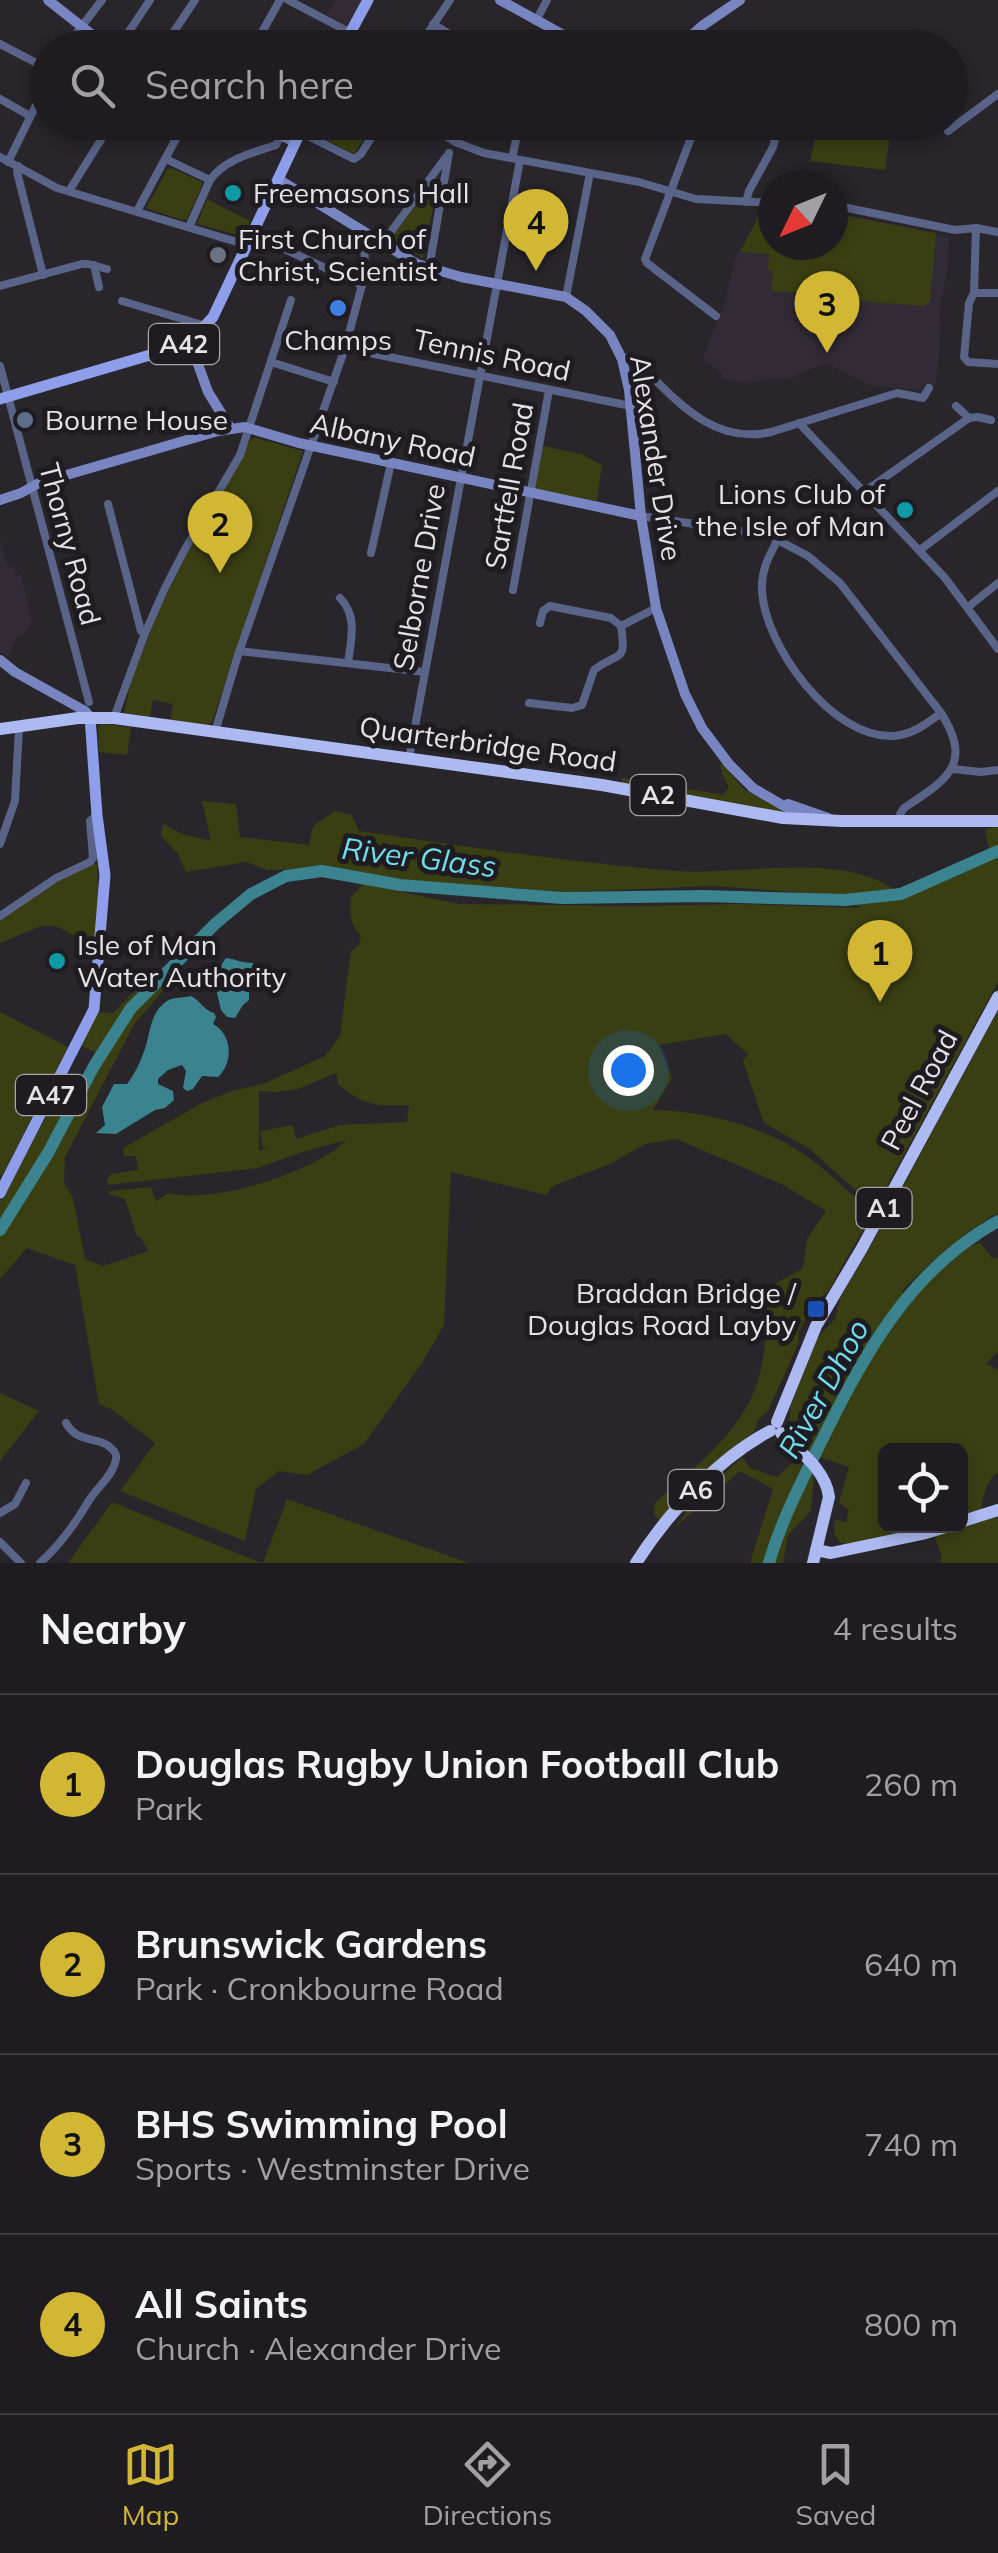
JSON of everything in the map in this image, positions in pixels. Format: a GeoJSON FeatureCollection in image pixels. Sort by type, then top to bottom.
{"type":"FeatureCollection","features":[{"type":"Feature","properties":{"kind":"highway","name":"Quarterbridge Road"},"geometry":{"type":"LineString","coordinates":[[90,709],[114,718],[602,785],[783,818],[998,821]]}},
{"type":"Feature","properties":{"kind":"highway","name":"A2"},"geometry":{"type":"LineString","coordinates":[[0,730],[90,709]]}},
{"type":"Feature","properties":{"kind":"highway","name":"Peel Road"},"geometry":{"type":"LineString","coordinates":[[778,1430],[816,1326],[998,997]]}},
{"type":"Feature","properties":{"kind":"highway"},"geometry":{"type":"LineString","coordinates":[[778,1430],[823,1476],[829,1497],[814,1556],[925,1533]]}},
{"type":"Feature","properties":{"kind":"highway","name":"A6"},"geometry":{"type":"LineString","coordinates":[[636,1563],[678,1507],[722,1465],[778,1430]]}},
{"type":"Feature","properties":{"kind":"highway"},"geometry":{"type":"LineString","coordinates":[[968,1519],[998,1510]]}},
{"type":"Feature","properties":{"kind":"main road"},"geometry":{"type":"LineString","coordinates":[[48,0],[86,30]]}},
{"type":"Feature","properties":{"kind":"main road"},"geometry":{"type":"LineString","coordinates":[[350,30],[368,0]]}},
{"type":"Feature","properties":{"kind":"main road"},"geometry":{"type":"LineString","coordinates":[[500,0],[552,30]]}},
{"type":"Feature","properties":{"kind":"main road"},"geometry":{"type":"LineString","coordinates":[[699,30],[732,2]]}},
{"type":"Feature","properties":{"kind":"main road","name":"A42"},"geometry":{"type":"LineString","coordinates":[[4,398],[192,340],[217,309],[296,140]]}},
{"type":"Feature","properties":{"kind":"main road","name":"Alexander Drive"},"geometry":{"type":"LineString","coordinates":[[278,179],[428,268],[566,297],[598,322],[622,358],[656,608],[685,694],[702,728],[741,777],[756,790],[810,820]]}},
{"type":"Feature","properties":{"kind":"main road"},"geometry":{"type":"LineString","coordinates":[[192,340],[208,392],[231,428]]}},
{"type":"Feature","properties":{"kind":"main road","name":"Albany Road"},"geometry":{"type":"LineString","coordinates":[[0,500],[121,459],[231,428],[249,428],[312,446],[641,516]]}},
{"type":"Feature","properties":{"kind":"main road"},"geometry":{"type":"LineString","coordinates":[[0,660],[15,672],[85,710],[90,709]]}},
{"type":"Feature","properties":{"kind":"main road","name":"A47"},"geometry":{"type":"LineString","coordinates":[[0,1194],[94,1009],[105,875],[90,709]]}},
{"type":"Feature","properties":{"kind":"main road","name":"Alexander Drive"},"geometry":{"type":"LineString","coordinates":[[777,801],[833,821]]}},
{"type":"Feature","properties":{"kind":"street"},"geometry":{"type":"LineString","coordinates":[[78,30],[102,0]]}},
{"type":"Feature","properties":{"kind":"street"},"geometry":{"type":"LineString","coordinates":[[130,30],[150,0]]}},
{"type":"Feature","properties":{"kind":"street"},"geometry":{"type":"LineString","coordinates":[[175,30],[195,0]]}},
{"type":"Feature","properties":{"kind":"street"},"geometry":{"type":"LineString","coordinates":[[263,30],[280,0]]}},
{"type":"Feature","properties":{"kind":"street"},"geometry":{"type":"LineString","coordinates":[[288,0],[345,30]]}},
{"type":"Feature","properties":{"kind":"street"},"geometry":{"type":"LineString","coordinates":[[429,30],[450,0]]}},
{"type":"Feature","properties":{"kind":"street"},"geometry":{"type":"LineString","coordinates":[[536,21],[547,0]]}},
{"type":"Feature","properties":{"kind":"street"},"geometry":{"type":"LineString","coordinates":[[433,24],[443,30]]}},
{"type":"Feature","properties":{"kind":"street"},"geometry":{"type":"LineString","coordinates":[[0,44],[30,59]]}},
{"type":"Feature","properties":{"kind":"street"},"geometry":{"type":"LineString","coordinates":[[968,116],[998,94]]}},
{"type":"Feature","properties":{"kind":"street"},"geometry":{"type":"LineString","coordinates":[[0,99],[30,116],[4,159],[57,188],[189,227],[249,239],[362,285]]}},
{"type":"Feature","properties":{"kind":"street"},"geometry":{"type":"LineString","coordinates":[[69,191],[101,140]]}},
{"type":"Feature","properties":{"kind":"street"},"geometry":{"type":"LineString","coordinates":[[137,211],[177,140]]}},
{"type":"Feature","properties":{"kind":"street"},"geometry":{"type":"LineString","coordinates":[[189,227],[219,168],[276,145],[278,140]]}},
{"type":"Feature","properties":{"kind":"street"},"geometry":{"type":"LineString","coordinates":[[316,140],[354,159],[370,140]]}},
{"type":"Feature","properties":{"kind":"street"},"geometry":{"type":"LineString","coordinates":[[453,140],[472,150],[639,182],[696,199],[758,202]]}},
{"type":"Feature","properties":{"kind":"street","name":"Selborne Drive"},"geometry":{"type":"LineString","coordinates":[[409,759],[497,284],[518,140]]}},
{"type":"Feature","properties":{"kind":"street"},"geometry":{"type":"LineString","coordinates":[[690,140],[646,260],[716,316]]}},
{"type":"Feature","properties":{"kind":"street"},"geometry":{"type":"LineString","coordinates":[[746,202],[775,140]]}},
{"type":"Feature","properties":{"kind":"street"},"geometry":{"type":"LineString","coordinates":[[382,244],[448,154],[428,268]]}},
{"type":"Feature","properties":{"kind":"street"},"geometry":{"type":"LineString","coordinates":[[166,160],[210,180]]}},
{"type":"Feature","properties":{"kind":"street"},"geometry":{"type":"LineString","coordinates":[[18,166],[43,275]]}},
{"type":"Feature","properties":{"kind":"street"},"geometry":{"type":"LineString","coordinates":[[566,297],[590,173]]}},
{"type":"Feature","properties":{"kind":"street"},"geometry":{"type":"LineString","coordinates":[[848,208],[945,229],[998,232]]}},
{"type":"Feature","properties":{"kind":"street"},"geometry":{"type":"LineString","coordinates":[[976,228],[974,292],[968,302],[964,357],[968,362],[998,364]]}},
{"type":"Feature","properties":{"kind":"street"},"geometry":{"type":"LineString","coordinates":[[215,732],[345,348],[362,285],[364,232]]}},
{"type":"Feature","properties":{"kind":"street"},"geometry":{"type":"LineString","coordinates":[[0,286],[82,264],[107,269]]}},
{"type":"Feature","properties":{"kind":"street"},"geometry":{"type":"LineString","coordinates":[[94,265],[99,287]]}},
{"type":"Feature","properties":{"kind":"street"},"geometry":{"type":"LineString","coordinates":[[974,292],[998,294]]}},
{"type":"Feature","properties":{"kind":"street"},"geometry":{"type":"LineString","coordinates":[[114,718],[145,633],[184,551],[240,455],[290,300]]}},
{"type":"Feature","properties":{"kind":"street"},"geometry":{"type":"LineString","coordinates":[[122,301],[206,326]]}},
{"type":"Feature","properties":{"kind":"street"},"geometry":{"type":"LineString","coordinates":[[189,320],[192,340]]}},
{"type":"Feature","properties":{"kind":"street","name":"Tennis Road"},"geometry":{"type":"LineString","coordinates":[[345,348],[631,406]]}},
{"type":"Feature","properties":{"kind":"street"},"geometry":{"type":"LineString","coordinates":[[622,358],[634,360],[694,416],[722,430],[751,435],[897,393],[923,398],[929,388]]}},
{"type":"Feature","properties":{"kind":"street"},"geometry":{"type":"LineString","coordinates":[[271,362],[334,382]]}},
{"type":"Feature","properties":{"kind":"street","name":"Thorny Road"},"geometry":{"type":"LineString","coordinates":[[0,366],[4,398],[90,709]]}},
{"type":"Feature","properties":{"kind":"street","name":"Sartfell Road"},"geometry":{"type":"LineString","coordinates":[[513,590],[549,390]]}},
{"type":"Feature","properties":{"kind":"street"},"geometry":{"type":"LineString","coordinates":[[956,406],[970,418],[991,420]]}},
{"type":"Feature","properties":{"kind":"street"},"geometry":{"type":"LineString","coordinates":[[864,492],[970,418]]}},
{"type":"Feature","properties":{"kind":"street"},"geometry":{"type":"LineString","coordinates":[[799,423],[920,550],[998,650]]}},
{"type":"Feature","properties":{"kind":"street"},"geometry":{"type":"LineString","coordinates":[[370,552],[391,463]]}},
{"type":"Feature","properties":{"kind":"street"},"geometry":{"type":"LineString","coordinates":[[920,550],[998,491]]}},
{"type":"Feature","properties":{"kind":"street"},"geometry":{"type":"LineString","coordinates":[[108,504],[145,633]]}},
{"type":"Feature","properties":{"kind":"street"},"geometry":{"type":"LineString","coordinates":[[641,516],[738,529],[778,539],[819,564],[840,583],[940,713],[955,744],[953,769],[904,808],[900,821]]}},
{"type":"Feature","properties":{"kind":"street"},"geometry":{"type":"LineString","coordinates":[[778,539],[764,568],[764,610],[790,664],[812,694],[842,720],[877,736],[919,730],[940,713]]}},
{"type":"Feature","properties":{"kind":"street"},"geometry":{"type":"LineString","coordinates":[[968,607],[998,583]]}},
{"type":"Feature","properties":{"kind":"street"},"geometry":{"type":"LineString","coordinates":[[340,598],[352,620],[348,663]]}},
{"type":"Feature","properties":{"kind":"street"},"geometry":{"type":"LineString","coordinates":[[529,702],[572,708],[582,705],[594,670],[620,656],[625,646],[621,626],[611,618],[550,606],[543,610],[540,623]]}},
{"type":"Feature","properties":{"kind":"street"},"geometry":{"type":"LineString","coordinates":[[621,626],[656,608]]}},
{"type":"Feature","properties":{"kind":"street"},"geometry":{"type":"LineString","coordinates":[[240,651],[425,672]]}},
{"type":"Feature","properties":{"kind":"street"},"geometry":{"type":"LineString","coordinates":[[0,844],[16,800],[19,728]]}},
{"type":"Feature","properties":{"kind":"street"},"geometry":{"type":"LineString","coordinates":[[953,769],[998,770]]}},
{"type":"Feature","properties":{"kind":"street"},"geometry":{"type":"LineString","coordinates":[[0,916],[56,878],[90,862],[90,822],[97,815]]}},
{"type":"Feature","properties":{"kind":"street"},"geometry":{"type":"LineString","coordinates":[[40,1563],[80,1518],[116,1459],[108,1445],[67,1430]]}},
{"type":"Feature","properties":{"kind":"street"},"geometry":{"type":"LineString","coordinates":[[0,1513],[15,1504],[26,1484]]}},
{"type":"Feature","properties":{"kind":"street"},"geometry":{"type":"LineString","coordinates":[[0,1542],[20,1563]]}},
{"type":"Feature","properties":{"kind":"shaded area"},"geometry":{"type":"Polygon","coordinates":[[[336,0],[364,0],[348,27],[327,15],[336,0]]]}},
{"type":"Feature","properties":{"kind":"shaded area"},"geometry":{"type":"Polygon","coordinates":[[[848,216],[949,237],[935,387],[927,386],[922,391],[869,385],[826,363],[788,379],[746,384],[721,378],[722,374],[703,359],[726,298],[735,260],[758,218],[758,260],[848,260],[848,216]]]}},
{"type":"Feature","properties":{"kind":"shaded area"},"geometry":{"type":"Polygon","coordinates":[[[0,540],[8,567],[13,566],[16,576],[21,574],[32,622],[17,638],[7,658],[0,652],[0,540]]]}},
{"type":"Feature","properties":{"kind":"green space"},"geometry":{"type":"Polygon","coordinates":[[[327,140],[363,140],[352,153],[327,140]]]}},
{"type":"Feature","properties":{"kind":"green space"},"geometry":{"type":"Polygon","coordinates":[[[815,140],[889,140],[885,170],[810,161],[815,140]]]}},
{"type":"Feature","properties":{"kind":"green space"},"geometry":{"type":"Polygon","coordinates":[[[171,168],[202,182],[187,219],[147,206],[171,168]]]}},
{"type":"Feature","properties":{"kind":"green space"},"geometry":{"type":"Polygon","coordinates":[[[434,180],[438,182],[423,258],[391,239],[434,180]]]}},
{"type":"Feature","properties":{"kind":"green space"},"geometry":{"type":"Polygon","coordinates":[[[207,199],[250,221],[242,236],[197,224],[207,199]]]}},
{"type":"Feature","properties":{"kind":"green space"},"geometry":{"type":"Polygon","coordinates":[[[848,216],[936,233],[930,302],[924,306],[771,291],[773,271],[768,270],[769,260],[848,260],[848,216]]]}},
{"type":"Feature","properties":{"kind":"green space"},"geometry":{"type":"Polygon","coordinates":[[[758,218],[758,253],[740,252],[758,218]]]}},
{"type":"Feature","properties":{"kind":"green space"},"geometry":{"type":"Polygon","coordinates":[[[251,439],[303,451],[212,722],[204,727],[170,721],[173,704],[153,700],[150,717],[124,713],[131,682],[155,619],[251,439]]]}},
{"type":"Feature","properties":{"kind":"green space"},"geometry":{"type":"Polygon","coordinates":[[[543,446],[581,454],[602,465],[597,501],[535,489],[543,446]]]}},
{"type":"Feature","properties":{"kind":"green space"},"geometry":{"type":"Polygon","coordinates":[[[101,724],[131,727],[127,755],[99,752],[101,724]]]}},
{"type":"Feature","properties":{"kind":"green space"},"geometry":{"type":"Polygon","coordinates":[[[720,762],[745,790],[783,810],[782,813],[621,785],[622,778],[723,795],[729,787],[720,762]]]}},
{"type":"Feature","properties":{"kind":"green space"},"geometry":{"type":"Polygon","coordinates":[[[202,801],[236,804],[240,837],[309,845],[313,826],[335,811],[352,815],[359,831],[478,848],[677,871],[817,868],[871,878],[894,889],[978,863],[989,850],[985,829],[998,827],[998,982],[875,1208],[810,1149],[764,1123],[743,1061],[748,1054],[725,1034],[659,1045],[672,1078],[653,1110],[714,1117],[773,1137],[816,1163],[872,1214],[827,1293],[817,1299],[799,1331],[798,1344],[768,1411],[758,1420],[754,1432],[714,1465],[660,1521],[654,1514],[655,1503],[729,1433],[751,1399],[763,1358],[768,1288],[803,1268],[807,1239],[826,1211],[784,1185],[676,1139],[645,1144],[610,1164],[553,1186],[546,1195],[451,1172],[444,1325],[364,1444],[307,1475],[279,1471],[256,1489],[245,1541],[120,1491],[155,1443],[99,1404],[75,1265],[27,1248],[0,1279],[0,1201],[59,1093],[73,1099],[97,1053],[81,1046],[97,1012],[113,1013],[152,973],[170,983],[135,1023],[65,1157],[64,1183],[73,1198],[85,1259],[103,1266],[148,1251],[137,1236],[125,1199],[109,1191],[151,1187],[156,1201],[169,1193],[235,1190],[288,1174],[332,1152],[346,1140],[258,1168],[108,1185],[107,1180],[111,1174],[138,1170],[136,1156],[124,1156],[123,1148],[202,1103],[263,1084],[325,1056],[340,1036],[351,951],[359,945],[361,936],[352,923],[351,897],[363,884],[459,904],[864,908],[820,894],[712,886],[566,892],[404,880],[324,868],[267,870],[246,862],[186,872],[178,854],[161,836],[163,824],[211,841],[202,801]],[[336,1073],[298,1089],[259,1091],[259,1151],[269,1147],[263,1148],[260,1131],[293,1125],[296,1139],[340,1125],[407,1122],[409,1105],[371,1103],[338,1084],[336,1073]]]}},
{"type":"Feature","properties":{"kind":"green space"},"geometry":{"type":"Polygon","coordinates":[[[97,863],[99,906],[95,943],[91,945],[56,926],[41,926],[0,943],[0,919],[55,882],[97,863]]]}},
{"type":"Feature","properties":{"kind":"green space"},"geometry":{"type":"Polygon","coordinates":[[[998,1010],[998,1213],[947,1249],[902,1291],[909,1298],[941,1266],[970,1246],[980,1243],[992,1258],[998,1258],[998,1351],[986,1364],[998,1370],[998,1472],[988,1484],[981,1509],[968,1513],[968,1443],[878,1443],[878,1533],[901,1533],[849,1544],[841,1543],[834,1534],[835,1520],[846,1522],[849,1510],[839,1503],[849,1467],[805,1452],[789,1429],[790,1407],[818,1337],[835,1319],[840,1298],[998,1010]]]}},
{"type":"Feature","properties":{"kind":"green space"},"geometry":{"type":"Polygon","coordinates":[[[0,1012],[68,1047],[2,1176],[0,1175],[0,1012]]]}},
{"type":"Feature","properties":{"kind":"green space"},"geometry":{"type":"Polygon","coordinates":[[[0,1393],[39,1411],[0,1461],[0,1393]]]}},
{"type":"Feature","properties":{"kind":"green space"},"geometry":{"type":"Polygon","coordinates":[[[742,1457],[750,1468],[777,1477],[796,1460],[814,1477],[811,1511],[788,1535],[783,1563],[750,1563],[773,1489],[740,1471],[674,1528],[699,1497],[742,1457]]]}},
{"type":"Feature","properties":{"kind":"green space"},"geometry":{"type":"Polygon","coordinates":[[[287,1499],[469,1563],[263,1563],[287,1499]]]}},
{"type":"Feature","properties":{"kind":"green space"},"geometry":{"type":"Polygon","coordinates":[[[112,1502],[261,1563],[68,1563],[112,1502]]]}},
{"type":"Feature","properties":{"kind":"green space"},"geometry":{"type":"Polygon","coordinates":[[[998,1515],[998,1563],[941,1563],[934,1536],[968,1533],[968,1525],[998,1515]]]}},
{"type":"Feature","properties":{"kind":"water"},"geometry":{"type":"Polygon","coordinates":[[[226,958],[253,963],[249,1000],[235,1018],[227,1017],[221,1010],[216,989],[210,987],[206,978],[226,958]]]}},
{"type":"Feature","properties":{"kind":"water"},"geometry":{"type":"Polygon","coordinates":[[[191,996],[214,1013],[213,1024],[227,1041],[227,1064],[223,1071],[218,1077],[202,1076],[187,1091],[183,1088],[186,1071],[182,1065],[168,1070],[158,1079],[158,1084],[173,1091],[174,1100],[165,1108],[116,1134],[96,1133],[105,1125],[102,1107],[114,1084],[127,1084],[138,1066],[156,1012],[169,1000],[191,996]]]}},
{"type":"Feature","properties":{"kind":"waterway","name":"River Glass"},"geometry":{"type":"LineString","coordinates":[[0,1230],[131,1008],[215,924],[251,894],[286,876],[322,871],[400,885],[562,898],[704,896],[845,900],[901,894],[998,851]]}},
{"type":"Feature","properties":{"kind":"waterway","name":"River Dhoo"},"geometry":{"type":"LineString","coordinates":[[769,1563],[785,1517],[820,1444],[892,1318],[938,1264],[998,1221]]}},
{"type":"Feature","properties":{"kind":"place","name":"Freemasons Hall"},"geometry":{"type":"Point","coordinates":[233,193]}},
{"type":"Feature","properties":{"kind":"place","name":"First Church of Christ, Scientist"},"geometry":{"type":"Point","coordinates":[218,255]}},
{"type":"Feature","properties":{"kind":"place","name":"All Saints"},"geometry":{"type":"Point","coordinates":[536,271]}},
{"type":"Feature","properties":{"kind":"place","name":"Champs"},"geometry":{"type":"Point","coordinates":[338,308]}},
{"type":"Feature","properties":{"kind":"place","name":"BHS Swimming Pool"},"geometry":{"type":"Point","coordinates":[827,353]}},
{"type":"Feature","properties":{"kind":"place","name":"Bourne House"},"geometry":{"type":"Point","coordinates":[25,420]}},
{"type":"Feature","properties":{"kind":"place","name":"Lions Club of the Isle of Man"},"geometry":{"type":"Point","coordinates":[905,510]}},
{"type":"Feature","properties":{"kind":"place","name":"Brunswick Gardens"},"geometry":{"type":"Point","coordinates":[220,573]}},
{"type":"Feature","properties":{"kind":"place","name":"Isle of Man Water Authority"},"geometry":{"type":"Point","coordinates":[57,961]}},
{"type":"Feature","properties":{"kind":"place","name":"Douglas Rugby Union Football Club"},"geometry":{"type":"Point","coordinates":[880,1002]}},
{"type":"Feature","properties":{"kind":"place","name":"Braddan Bridge / Douglas Road Layby"},"geometry":{"type":"Point","coordinates":[816,1309]}}]}
